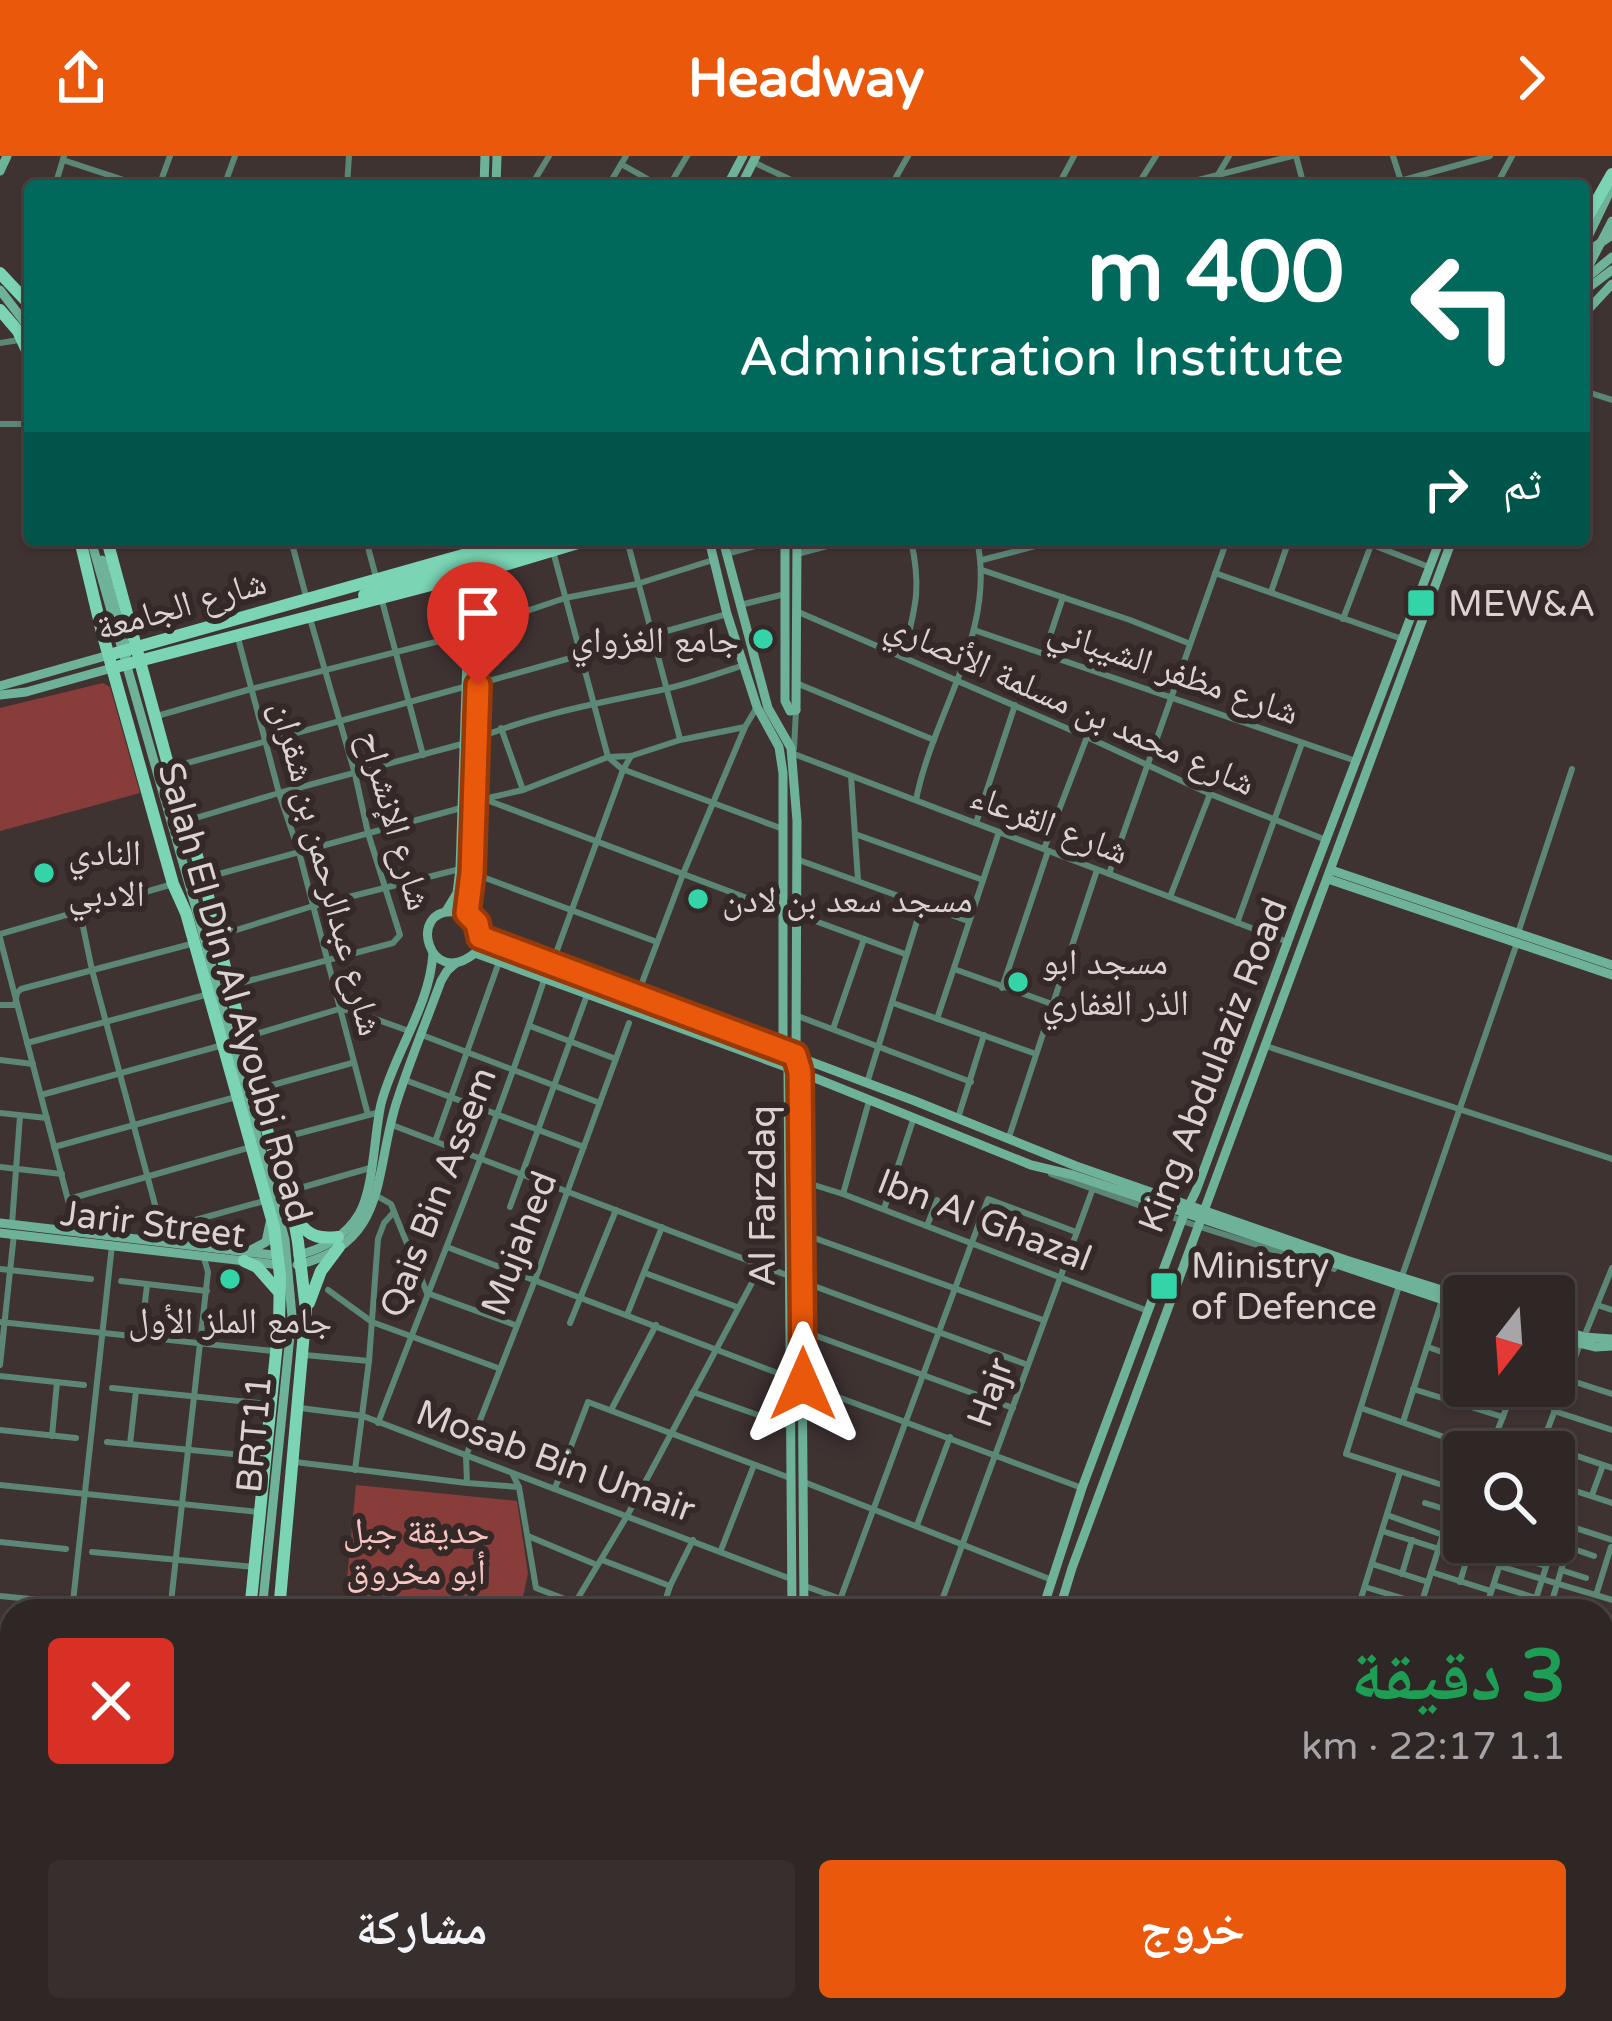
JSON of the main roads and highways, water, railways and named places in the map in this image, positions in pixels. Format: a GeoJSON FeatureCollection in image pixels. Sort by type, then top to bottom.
{"type":"FeatureCollection","features":[{"type":"Feature","properties":{"kind":"main road"},"geometry":{"type":"LineString","coordinates":[[0,171],[7,156]]}},
{"type":"Feature","properties":{"kind":"main road"},"geometry":{"type":"LineString","coordinates":[[1590,212],[1612,174]]}},
{"type":"Feature","properties":{"kind":"main road"},"geometry":{"type":"LineString","coordinates":[[1590,232],[1612,188]]}},
{"type":"Feature","properties":{"kind":"main road"},"geometry":{"type":"LineString","coordinates":[[1590,266],[1612,223]]}},
{"type":"Feature","properties":{"kind":"main road"},"geometry":{"type":"LineString","coordinates":[[1,278],[24,298]]}},
{"type":"Feature","properties":{"kind":"main road"},"geometry":{"type":"LineString","coordinates":[[1,278],[24,330]]}},
{"type":"Feature","properties":{"kind":"main road"},"geometry":{"type":"LineString","coordinates":[[1590,308],[1612,284]]}},
{"type":"Feature","properties":{"kind":"main road"},"geometry":{"type":"LineString","coordinates":[[0,310],[24,332]]}},
{"type":"Feature","properties":{"kind":"main road","name":"Salah El Din Al Ayoubi Road"},"geometry":{"type":"LineString","coordinates":[[82,546],[125,657],[155,716],[163,769],[204,878],[293,1214],[251,1599]]}},
{"type":"Feature","properties":{"kind":"main road"},"geometry":{"type":"LineString","coordinates":[[95,546],[163,769],[271,1209],[266,1242],[245,1257]]}},
{"type":"Feature","properties":{"kind":"main road","name":"Salah El Din Al Ayoubi Road"},"geometry":{"type":"LineString","coordinates":[[108,546],[125,657],[173,884],[195,943],[250,1147],[306,1310],[280,1599]]}},
{"type":"Feature","properties":{"kind":"main road","name":"شارع الجامعة"},"geometry":{"type":"LineString","coordinates":[[0,697],[377,580],[544,546]]}},
{"type":"Feature","properties":{"kind":"main road"},"geometry":{"type":"LineString","coordinates":[[710,546],[757,707],[779,747],[796,1015],[794,1070]]}},
{"type":"Feature","properties":{"kind":"main road"},"geometry":{"type":"LineString","coordinates":[[724,546],[767,708],[794,758],[796,860],[783,1050],[794,1070]]}},
{"type":"Feature","properties":{"kind":"main road"},"geometry":{"type":"LineString","coordinates":[[781,546],[791,655],[796,683],[796,710],[790,711],[785,701],[791,655],[796,611],[797,546]]}},
{"type":"Feature","properties":{"kind":"main road","name":"King Abdulaziz Road"},"geometry":{"type":"LineString","coordinates":[[1046,1599],[1182,1218],[1438,546]]}},
{"type":"Feature","properties":{"kind":"main road","name":"King Abdulaziz Road"},"geometry":{"type":"LineString","coordinates":[[1063,1599],[1450,546]]}},
{"type":"Feature","properties":{"kind":"main road"},"geometry":{"type":"LineString","coordinates":[[342,607],[371,592],[476,557]]}},
{"type":"Feature","properties":{"kind":"main road"},"geometry":{"type":"LineString","coordinates":[[467,913],[480,799],[476,557]]}},
{"type":"Feature","properties":{"kind":"main road"},"geometry":{"type":"LineString","coordinates":[[456,963],[440,959],[428,940],[433,919],[446,911],[457,893],[466,634],[476,557]]}},
{"type":"Feature","properties":{"kind":"main road","name":"شارع الجامعة"},"geometry":{"type":"LineString","coordinates":[[0,686],[381,597],[476,557]]}},
{"type":"Feature","properties":{"kind":"main road"},"geometry":{"type":"LineString","coordinates":[[0,673],[20,680]]}},
{"type":"Feature","properties":{"kind":"main road"},"geometry":{"type":"LineString","coordinates":[[1330,875],[1612,975]]}},
{"type":"Feature","properties":{"kind":"main road"},"geometry":{"type":"LineString","coordinates":[[1276,976],[1312,887],[1319,888],[1321,897]]}},
{"type":"Feature","properties":{"kind":"main road"},"geometry":{"type":"LineString","coordinates":[[446,911],[467,913],[477,923],[480,937],[867,1083],[1074,1171],[1342,1266]]}},
{"type":"Feature","properties":{"kind":"main road"},"geometry":{"type":"LineString","coordinates":[[1517,938],[1612,965]]}},
{"type":"Feature","properties":{"kind":"main road"},"geometry":{"type":"LineString","coordinates":[[289,1261],[356,1233],[375,1201],[405,1080],[441,981],[456,963],[475,952],[1197,1225],[1443,1291]]}},
{"type":"Feature","properties":{"kind":"main road"},"geometry":{"type":"LineString","coordinates":[[306,1310],[317,1279],[363,1206],[374,1113],[430,976],[433,953]]}},
{"type":"Feature","properties":{"kind":"main road","name":"Al Farzdaq"},"geometry":{"type":"LineString","coordinates":[[794,1070],[803,1282],[804,1599]]}},
{"type":"Feature","properties":{"kind":"main road","name":"Al Farzdaq"},"geometry":{"type":"LineString","coordinates":[[791,1599],[788,1377],[794,1070]]}},
{"type":"Feature","properties":{"kind":"main road"},"geometry":{"type":"LineString","coordinates":[[1008,1140],[1235,1216],[1443,1300]]}},
{"type":"Feature","properties":{"kind":"main road"},"geometry":{"type":"LineString","coordinates":[[1031,1165],[1074,1171]]}},
{"type":"Feature","properties":{"kind":"main road"},"geometry":{"type":"LineString","coordinates":[[1162,1210],[1165,1196]]}},
{"type":"Feature","properties":{"kind":"main road"},"geometry":{"type":"LineString","coordinates":[[293,1214],[305,1231],[339,1242]]}},
{"type":"Feature","properties":{"kind":"main road"},"geometry":{"type":"LineString","coordinates":[[1224,1232],[1226,1222],[1235,1216]]}},
{"type":"Feature","properties":{"kind":"main road"},"geometry":{"type":"LineString","coordinates":[[9,1227],[165,1242],[245,1257],[281,1294]]}},
{"type":"Feature","properties":{"kind":"main road","name":"Jarir Street"},"geometry":{"type":"LineString","coordinates":[[0,1233],[9,1227],[112,1245],[289,1261]]}},
{"type":"Feature","properties":{"kind":"main road","name":"BRT11"},"geometry":{"type":"LineString","coordinates":[[263,1599],[292,1316],[289,1261]]}},
{"type":"Feature","properties":{"kind":"main road"},"geometry":{"type":"LineString","coordinates":[[1575,1337],[1596,1347],[1612,1346]]}},
{"type":"Feature","properties":{"kind":"main road"},"geometry":{"type":"LineString","coordinates":[[1575,1339],[1612,1346]]}},
{"type":"Feature","properties":{"kind":"place","name":"MEW&A"},"geometry":{"type":"Point","coordinates":[1421,603]}},
{"type":"Feature","properties":{"kind":"place","name":"جامع الغزواي"},"geometry":{"type":"Point","coordinates":[763,639]}},
{"type":"Feature","properties":{"kind":"place","name":"النادي الادبي"},"geometry":{"type":"Point","coordinates":[44,873]}},
{"type":"Feature","properties":{"kind":"place","name":"مسجد سعد بن لادن"},"geometry":{"type":"Point","coordinates":[698,899]}},
{"type":"Feature","properties":{"kind":"place","name":"مسجد ابو الذر الغفاري"},"geometry":{"type":"Point","coordinates":[1018,982]}},
{"type":"Feature","properties":{"kind":"place","name":"جامع الملز الأول"},"geometry":{"type":"Point","coordinates":[230,1279]}},
{"type":"Feature","properties":{"kind":"place","name":"Ministry of Defence"},"geometry":{"type":"Point","coordinates":[1164,1286]}},
{"type":"Feature","properties":{"kind":"park label","name":"حديقة جبل أبو مخروق"},"geometry":{"type":"Point","coordinates":[416,1550]}}]}
